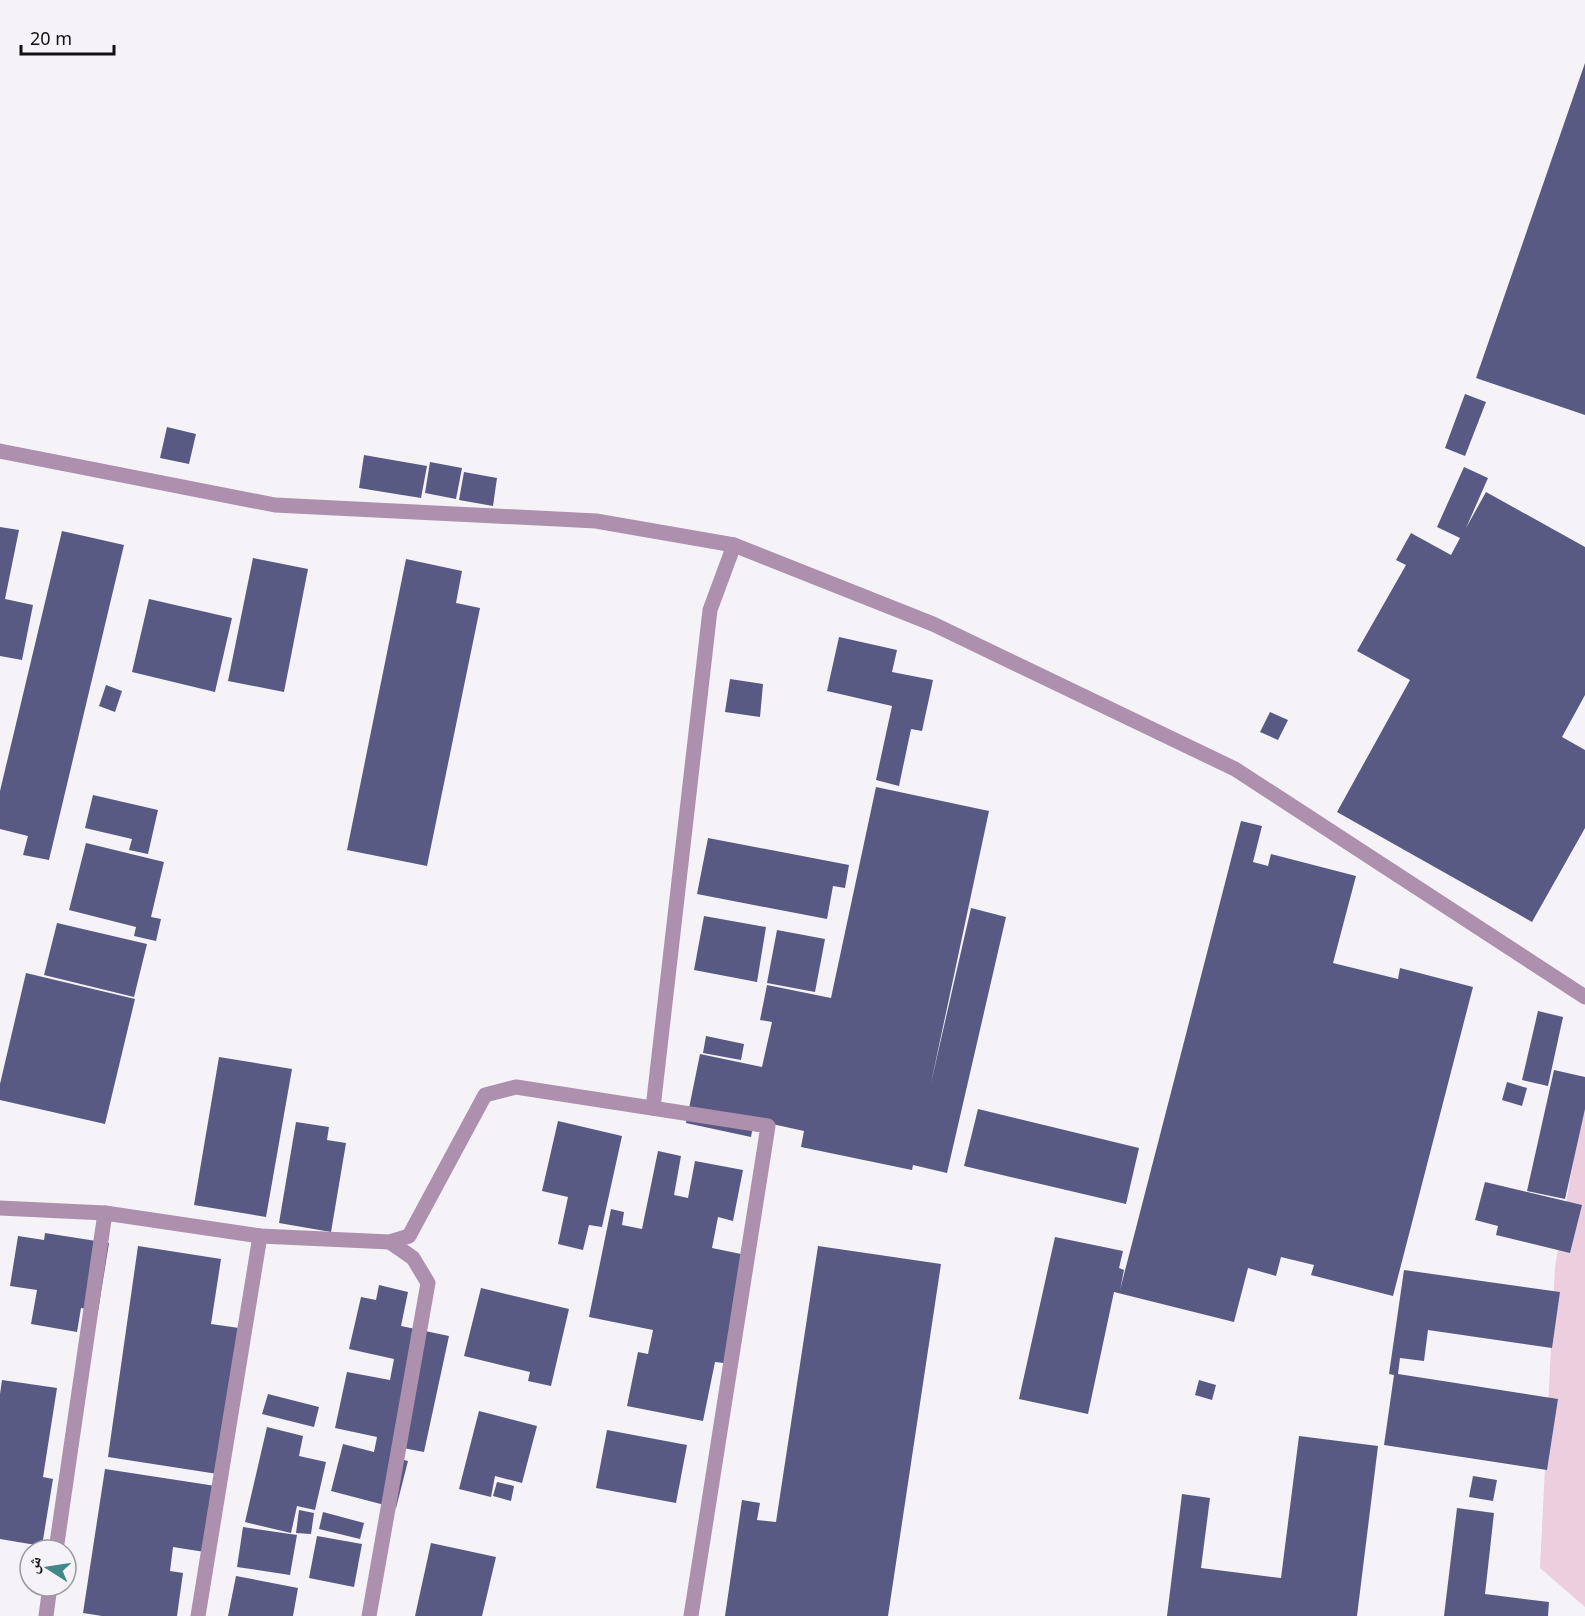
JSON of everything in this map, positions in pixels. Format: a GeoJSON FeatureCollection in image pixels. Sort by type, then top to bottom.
{"type":"FeatureCollection","features":[{"type":"Feature","properties":{"kind":"street"},"geometry":{"type":"LineString","coordinates":[[0,452],[275,505],[596,521],[734,545],[933,624],[1235,769],[1585,997]]}},
{"type":"Feature","properties":{"kind":"street"},"geometry":{"type":"LineString","coordinates":[[653,1108],[710,610],[734,545]]}},
{"type":"Feature","properties":{"kind":"street"},"geometry":{"type":"LineString","coordinates":[[0,1208],[105,1213],[260,1236],[390,1242],[409,1236],[485,1095],[516,1087],[768,1126],[691,1616]]}},
{"type":"Feature","properties":{"kind":"street"},"geometry":{"type":"LineString","coordinates":[[58,1538],[105,1213]]}},
{"type":"Feature","properties":{"kind":"street"},"geometry":{"type":"LineString","coordinates":[[198,1616],[260,1236]]}},
{"type":"Feature","properties":{"kind":"street"},"geometry":{"type":"LineString","coordinates":[[369,1616],[428,1283],[413,1258],[390,1242]]}},
{"type":"Feature","properties":{"kind":"street"},"geometry":{"type":"LineString","coordinates":[[46,1616],[48,1598]]}},
{"type":"Feature","properties":{"kind":"shaded area"},"geometry":{"type":"Polygon","coordinates":[[[1585,1094],[1585,1607],[1540,1568],[1555,1267],[1585,1094]]]}},
{"type":"Feature","properties":{"kind":"building"},"geometry":{"type":"Polygon","coordinates":[[[1585,63],[1585,415],[1476,378],[1585,63]]]}},
{"type":"Feature","properties":{"kind":"building"},"geometry":{"type":"Polygon","coordinates":[[[1465,394],[1486,402],[1465,456],[1445,448],[1465,394]]]}},
{"type":"Feature","properties":{"kind":"building"},"geometry":{"type":"Polygon","coordinates":[[[167,427],[196,434],[189,464],[160,458],[167,427]]]}},
{"type":"Feature","properties":{"kind":"building"},"geometry":{"type":"Polygon","coordinates":[[[364,455],[427,466],[421,498],[359,488],[364,455]]]}},
{"type":"Feature","properties":{"kind":"building"},"geometry":{"type":"Polygon","coordinates":[[[430,462],[462,468],[456,499],[425,493],[430,462]]]}},
{"type":"Feature","properties":{"kind":"building"},"geometry":{"type":"Polygon","coordinates":[[[1464,467],[1488,478],[1466,528],[1486,492],[1585,547],[1585,695],[1562,737],[1585,750],[1585,828],[1532,922],[1337,812],[1410,680],[1357,651],[1406,565],[1396,560],[1411,533],[1451,555],[1460,538],[1437,527],[1464,467]]]}},
{"type":"Feature","properties":{"kind":"building"},"geometry":{"type":"Polygon","coordinates":[[[464,472],[497,478],[493,506],[459,500],[464,472]]]}},
{"type":"Feature","properties":{"kind":"building"},"geometry":{"type":"Polygon","coordinates":[[[0,527],[19,530],[5,599],[33,605],[22,660],[0,656],[0,527]]]}},
{"type":"Feature","properties":{"kind":"building"},"geometry":{"type":"Polygon","coordinates":[[[62,531],[124,545],[49,860],[23,855],[28,836],[0,829],[0,791],[62,531]]]}},
{"type":"Feature","properties":{"kind":"building"},"geometry":{"type":"Polygon","coordinates":[[[253,558],[308,569],[284,692],[228,681],[253,558]]]}},
{"type":"Feature","properties":{"kind":"building"},"geometry":{"type":"Polygon","coordinates":[[[406,559],[462,571],[456,603],[480,608],[427,866],[347,850],[406,559]]]}},
{"type":"Feature","properties":{"kind":"building"},"geometry":{"type":"Polygon","coordinates":[[[149,599],[232,618],[215,692],[132,672],[149,599]]]}},
{"type":"Feature","properties":{"kind":"building"},"geometry":{"type":"Polygon","coordinates":[[[839,637],[897,650],[892,672],[933,680],[922,731],[911,729],[899,786],[876,780],[892,706],[827,691],[839,637]]]}},
{"type":"Feature","properties":{"kind":"building"},"geometry":{"type":"Polygon","coordinates":[[[730,679],[763,684],[760,717],[725,712],[730,679]]]}},
{"type":"Feature","properties":{"kind":"building"},"geometry":{"type":"Polygon","coordinates":[[[106,685],[122,691],[115,712],[99,706],[106,685]]]}},
{"type":"Feature","properties":{"kind":"building"},"geometry":{"type":"Polygon","coordinates":[[[1270,712],[1288,720],[1278,740],[1260,732],[1270,712]]]}},
{"type":"Feature","properties":{"kind":"building"},"geometry":{"type":"Polygon","coordinates":[[[876,787],[989,811],[931,1083],[971,908],[1006,917],[947,1173],[913,1165],[912,1170],[801,1147],[804,1131],[754,1120],[751,1137],[686,1123],[700,1054],[762,1067],[772,1022],[760,1020],[767,985],[831,998],[876,787]]]}},
{"type":"Feature","properties":{"kind":"building"},"geometry":{"type":"Polygon","coordinates":[[[93,795],[158,810],[148,854],[129,850],[132,839],[85,828],[93,795]]]}},
{"type":"Feature","properties":{"kind":"building"},"geometry":{"type":"Polygon","coordinates":[[[1241,821],[1262,826],[1253,862],[1268,866],[1271,854],[1356,876],[1333,963],[1398,979],[1400,968],[1473,987],[1393,1296],[1311,1275],[1314,1265],[1281,1257],[1276,1276],[1248,1268],[1234,1322],[1114,1292],[1088,1414],[1019,1399],[1055,1237],[1123,1251],[1119,1268],[1124,1270],[1120,1290],[1241,821]]]}},
{"type":"Feature","properties":{"kind":"building"},"geometry":{"type":"Polygon","coordinates":[[[708,838],[849,865],[845,888],[833,886],[827,919],[697,894],[708,838]]]}},
{"type":"Feature","properties":{"kind":"building"},"geometry":{"type":"Polygon","coordinates":[[[86,843],[164,862],[151,917],[161,919],[156,941],[134,936],[136,927],[69,910],[86,843]]]}},
{"type":"Feature","properties":{"kind":"building"},"geometry":{"type":"Polygon","coordinates":[[[704,916],[766,927],[757,982],[694,970],[704,916]]]}},
{"type":"Feature","properties":{"kind":"building"},"geometry":{"type":"Polygon","coordinates":[[[57,923],[147,944],[134,997],[44,975],[57,923]]]}},
{"type":"Feature","properties":{"kind":"building"},"geometry":{"type":"Polygon","coordinates":[[[777,930],[825,939],[815,992],[767,983],[777,930]]]}},
{"type":"Feature","properties":{"kind":"building"},"geometry":{"type":"Polygon","coordinates":[[[26,973],[135,999],[105,1124],[0,1100],[0,1084],[26,973]]]}},
{"type":"Feature","properties":{"kind":"building"},"geometry":{"type":"Polygon","coordinates":[[[1538,1011],[1563,1017],[1548,1086],[1522,1080],[1538,1011]]]}},
{"type":"Feature","properties":{"kind":"building"},"geometry":{"type":"Polygon","coordinates":[[[706,1036],[744,1044],[741,1060],[703,1053],[706,1036]]]}},
{"type":"Feature","properties":{"kind":"building"},"geometry":{"type":"Polygon","coordinates":[[[219,1057],[292,1069],[266,1217],[194,1205],[219,1057]]]}},
{"type":"Feature","properties":{"kind":"building"},"geometry":{"type":"Polygon","coordinates":[[[1554,1070],[1585,1077],[1585,1109],[1565,1199],[1527,1191],[1554,1070]]]}},
{"type":"Feature","properties":{"kind":"building"},"geometry":{"type":"Polygon","coordinates":[[[1507,1082],[1527,1088],[1522,1106],[1502,1100],[1507,1082]]]}},
{"type":"Feature","properties":{"kind":"building"},"geometry":{"type":"Polygon","coordinates":[[[978,1109],[1139,1148],[1126,1204],[964,1166],[978,1109]]]}},
{"type":"Feature","properties":{"kind":"building"},"geometry":{"type":"Polygon","coordinates":[[[558,1121],[622,1136],[602,1227],[589,1225],[583,1250],[558,1244],[568,1197],[542,1191],[558,1121]]]}},
{"type":"Feature","properties":{"kind":"building"},"geometry":{"type":"Polygon","coordinates":[[[296,1122],[329,1127],[327,1140],[346,1143],[331,1232],[279,1223],[296,1122]]]}},
{"type":"Feature","properties":{"kind":"building"},"geometry":{"type":"Polygon","coordinates":[[[658,1151],[681,1156],[674,1195],[688,1198],[695,1161],[743,1170],[733,1221],[718,1217],[712,1248],[746,1255],[724,1363],[715,1362],[703,1421],[627,1406],[638,1352],[648,1354],[653,1330],[589,1317],[611,1209],[624,1212],[622,1225],[642,1229],[658,1151]]]}},
{"type":"Feature","properties":{"kind":"building"},"geometry":{"type":"Polygon","coordinates":[[[1485,1182],[1582,1205],[1570,1253],[1496,1235],[1498,1226],[1475,1220],[1485,1182]]]}},
{"type":"Feature","properties":{"kind":"building"},"geometry":{"type":"Polygon","coordinates":[[[45,1233],[109,1243],[98,1311],[81,1308],[77,1332],[31,1324],[37,1290],[10,1286],[18,1236],[44,1240],[45,1233]]]}},
{"type":"Feature","properties":{"kind":"building"},"geometry":{"type":"Polygon","coordinates":[[[138,1246],[221,1259],[211,1324],[246,1329],[224,1475],[108,1457],[138,1246]]]}},
{"type":"Feature","properties":{"kind":"building"},"geometry":{"type":"Polygon","coordinates":[[[818,1246],[941,1264],[888,1616],[725,1616],[742,1500],[760,1503],[757,1520],[776,1522],[818,1246]]]}},
{"type":"Feature","properties":{"kind":"building"},"geometry":{"type":"Polygon","coordinates":[[[1404,1270],[1560,1292],[1552,1348],[1428,1330],[1424,1361],[1400,1358],[1398,1374],[1558,1399],[1547,1470],[1384,1445],[1394,1375],[1389,1374],[1404,1270]]]}},
{"type":"Feature","properties":{"kind":"building"},"geometry":{"type":"Polygon","coordinates":[[[379,1285],[408,1292],[401,1326],[449,1336],[424,1452],[398,1447],[396,1458],[408,1461],[396,1508],[331,1491],[343,1444],[374,1452],[377,1437],[335,1428],[347,1372],[390,1380],[394,1359],[349,1349],[361,1297],[376,1300],[379,1285]]]}},
{"type":"Feature","properties":{"kind":"building"},"geometry":{"type":"Polygon","coordinates":[[[481,1288],[569,1309],[551,1386],[528,1381],[530,1372],[464,1356],[481,1288]]]}},
{"type":"Feature","properties":{"kind":"building"},"geometry":{"type":"Polygon","coordinates":[[[2,1380],[57,1388],[43,1477],[53,1479],[43,1538],[18,1538],[18,1542],[0,1539],[0,1394],[2,1380]]]}},
{"type":"Feature","properties":{"kind":"building"},"geometry":{"type":"Polygon","coordinates":[[[1199,1380],[1216,1385],[1212,1400],[1195,1395],[1199,1380]]]}},
{"type":"Feature","properties":{"kind":"building"},"geometry":{"type":"Polygon","coordinates":[[[268,1394],[319,1407],[314,1427],[262,1414],[268,1394]]]}},
{"type":"Feature","properties":{"kind":"building"},"geometry":{"type":"Polygon","coordinates":[[[479,1411],[537,1426],[522,1483],[495,1476],[491,1497],[459,1489],[479,1411]]]}},
{"type":"Feature","properties":{"kind":"building"},"geometry":{"type":"Polygon","coordinates":[[[267,1427],[303,1436],[299,1456],[326,1462],[315,1510],[297,1506],[291,1533],[245,1522],[267,1427]]]}},
{"type":"Feature","properties":{"kind":"building"},"geometry":{"type":"Polygon","coordinates":[[[607,1430],[687,1445],[676,1503],[596,1488],[607,1430]]]}},
{"type":"Feature","properties":{"kind":"building"},"geometry":{"type":"Polygon","coordinates":[[[1299,1436],[1378,1446],[1357,1616],[1167,1616],[1182,1494],[1210,1498],[1201,1568],[1281,1578],[1299,1436]]]}},
{"type":"Feature","properties":{"kind":"building"},"geometry":{"type":"Polygon","coordinates":[[[105,1469],[222,1487],[211,1553],[173,1547],[170,1571],[183,1573],[177,1616],[102,1616],[83,1613],[105,1469]]]}},
{"type":"Feature","properties":{"kind":"building"},"geometry":{"type":"Polygon","coordinates":[[[1473,1476],[1497,1480],[1493,1501],[1469,1497],[1473,1476]]]}},
{"type":"Feature","properties":{"kind":"building"},"geometry":{"type":"Polygon","coordinates":[[[497,1482],[514,1486],[511,1501],[493,1496],[497,1482]]]}},
{"type":"Feature","properties":{"kind":"building"},"geometry":{"type":"Polygon","coordinates":[[[1457,1508],[1494,1513],[1485,1594],[1549,1602],[1548,1616],[1444,1616],[1457,1508]]]}},
{"type":"Feature","properties":{"kind":"building"},"geometry":{"type":"Polygon","coordinates":[[[299,1510],[314,1513],[311,1534],[296,1533],[299,1510]]]}},
{"type":"Feature","properties":{"kind":"building"},"geometry":{"type":"Polygon","coordinates":[[[323,1512],[364,1523],[360,1539],[319,1529],[323,1512]]]}},
{"type":"Feature","properties":{"kind":"building"},"geometry":{"type":"Polygon","coordinates":[[[243,1527],[297,1535],[290,1575],[237,1567],[243,1527]]]}},
{"type":"Feature","properties":{"kind":"building"},"geometry":{"type":"Polygon","coordinates":[[[317,1536],[362,1544],[354,1587],[309,1578],[317,1536]]]}},
{"type":"Feature","properties":{"kind":"building"},"geometry":{"type":"Polygon","coordinates":[[[431,1543],[496,1557],[482,1616],[415,1616],[431,1543]]]}},
{"type":"Feature","properties":{"kind":"building"},"geometry":{"type":"Polygon","coordinates":[[[236,1576],[298,1588],[293,1616],[228,1616],[236,1576]]]}}]}
